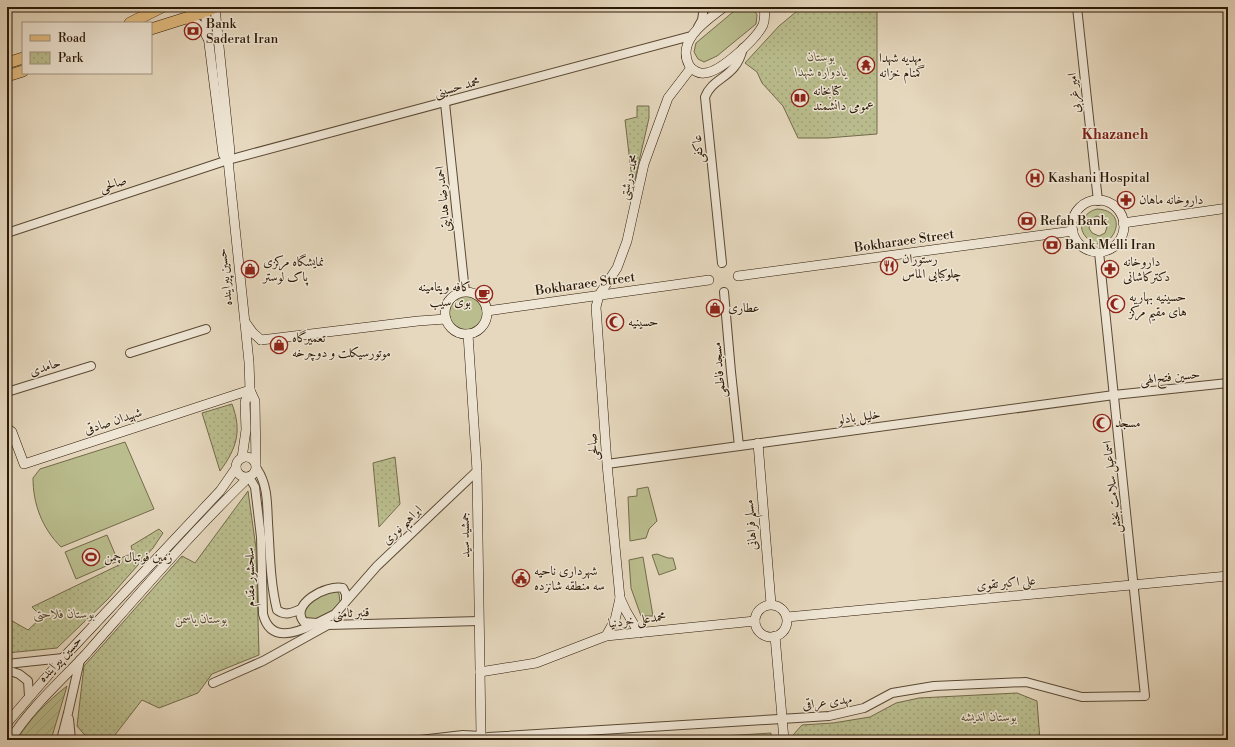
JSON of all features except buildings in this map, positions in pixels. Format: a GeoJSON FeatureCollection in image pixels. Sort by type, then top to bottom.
{"type":"FeatureCollection","features":[{"type":"Feature","properties":{"kind":"main road"},"geometry":{"type":"LineString","coordinates":[[185,18],[190,12],[190,7]]}},
{"type":"Feature","properties":{"kind":"main road"},"geometry":{"type":"LineString","coordinates":[[724,7],[694,34],[686,47],[687,58],[691,68],[700,73],[710,72],[720,66],[743,48],[757,34],[763,25],[765,15],[764,7]]}},
{"type":"Feature","properties":{"kind":"main road"},"geometry":{"type":"LineString","coordinates":[[132,22],[159,8]]}},
{"type":"Feature","properties":{"kind":"main road"},"geometry":{"type":"LineString","coordinates":[[152,29],[212,8]]}},
{"type":"Feature","properties":{"kind":"main road","name":"حسین پیراینده"},"geometry":{"type":"LineString","coordinates":[[212,8],[209,42],[223,154],[228,160]]}},
{"type":"Feature","properties":{"kind":"main road","name":"حسین پیراینده"},"geometry":{"type":"LineString","coordinates":[[212,8],[230,152],[228,160],[249,362],[250,390],[255,401],[256,467]]}},
{"type":"Feature","properties":{"kind":"main road"},"geometry":{"type":"LineString","coordinates":[[185,18],[197,22],[204,30],[209,42]]}},
{"type":"Feature","properties":{"kind":"main road"},"geometry":{"type":"LineString","coordinates":[[7,63],[22,58]]}},
{"type":"Feature","properties":{"kind":"main road","name":"محمد درشتی"},"geometry":{"type":"LineString","coordinates":[[599,294],[617,268],[628,241],[644,164],[668,98],[691,68]]}},
{"type":"Feature","properties":{"kind":"main road"},"geometry":{"type":"LineString","coordinates":[[7,76],[22,71]]}},
{"type":"Feature","properties":{"kind":"main road"},"geometry":{"type":"LineString","coordinates":[[1098,201],[1112,205],[1117,210],[1123,223],[1120,240],[1111,248],[1099,252],[1085,249],[1075,238],[1072,231],[1074,216],[1078,210],[1084,205],[1098,201]]}},
{"type":"Feature","properties":{"kind":"main road"},"geometry":{"type":"LineString","coordinates":[[1123,223],[1228,208]]}},
{"type":"Feature","properties":{"kind":"main road","name":"Bokharaee Street"},"geometry":{"type":"LineString","coordinates":[[738,276],[1072,231]]}},
{"type":"Feature","properties":{"kind":"main road","name":"Bokharaee Street"},"geometry":{"type":"LineString","coordinates":[[487,312],[599,294],[710,280]]}},
{"type":"Feature","properties":{"kind":"main road"},"geometry":{"type":"LineString","coordinates":[[465,292],[478,295],[487,312],[484,324],[480,329],[468,334],[457,332],[452,329],[446,319],[447,303],[455,295],[465,292]]}},
{"type":"Feature","properties":{"kind":"main road","name":"صالحی"},"geometry":{"type":"LineString","coordinates":[[599,294],[596,314],[607,464],[620,598],[615,620],[606,636]]}},
{"type":"Feature","properties":{"kind":"main road"},"geometry":{"type":"LineString","coordinates":[[249,362],[254,348],[261,340],[446,319]]}},
{"type":"Feature","properties":{"kind":"main road"},"geometry":{"type":"LineString","coordinates":[[244,321],[253,333],[261,340]]}},
{"type":"Feature","properties":{"kind":"main road","name":"جمشید سید"},"geometry":{"type":"LineString","coordinates":[[468,334],[477,471],[480,672],[484,738]]}},
{"type":"Feature","properties":{"kind":"main road","name":"حسین پیراینده"},"geometry":{"type":"LineString","coordinates":[[242,458],[246,430],[245,402],[250,390]]}},
{"type":"Feature","properties":{"kind":"main road","name":"شهیدان صادقی"},"geometry":{"type":"LineString","coordinates":[[7,428],[12,432],[24,464],[250,390]]}},
{"type":"Feature","properties":{"kind":"main road","name":"مسلم فراهانی"},"geometry":{"type":"LineString","coordinates":[[758,443],[771,604]]}},
{"type":"Feature","properties":{"kind":"main road"},"geometry":{"type":"LineString","coordinates":[[247,457],[253,459],[256,467],[254,474],[249,477],[243,477],[238,473],[236,468],[238,462],[242,458],[247,457]]}},
{"type":"Feature","properties":{"kind":"main road","name":"حسین پیراینده"},"geometry":{"type":"LineString","coordinates":[[7,723],[29,696],[220,490],[236,468]]}},
{"type":"Feature","properties":{"kind":"main road","name":"حسین پیراینده"},"geometry":{"type":"LineString","coordinates":[[10,740],[25,718],[80,660],[175,554],[249,477]]}},
{"type":"Feature","properties":{"kind":"main road","name":"علی اکبر تقوی"},"geometry":{"type":"LineString","coordinates":[[787,616],[1228,576]]}},
{"type":"Feature","properties":{"kind":"main road","name":"صالحی"},"geometry":{"type":"LineString","coordinates":[[620,598],[639,633]]}},
{"type":"Feature","properties":{"kind":"main road"},"geometry":{"type":"LineString","coordinates":[[771,604],[781,608],[787,616],[788,622],[784,631],[775,636],[766,636],[761,634],[755,620],[761,607],[771,604]]}},
{"type":"Feature","properties":{"kind":"main road","name":"محمدعلی خردنیا"},"geometry":{"type":"LineString","coordinates":[[480,672],[536,664],[606,636],[755,620]]}},
{"type":"Feature","properties":{"kind":"main road"},"geometry":{"type":"LineString","coordinates":[[775,636],[784,740]]}},
{"type":"Feature","properties":{"kind":"street"},"geometry":{"type":"LineString","coordinates":[[694,34],[702,20],[704,7]]}},
{"type":"Feature","properties":{"kind":"street","name":"امیر غربی"},"geometry":{"type":"LineString","coordinates":[[1077,7],[1098,201]]}},
{"type":"Feature","properties":{"kind":"street","name":"محمد حسینی"},"geometry":{"type":"LineString","coordinates":[[228,160],[445,103],[694,34]]}},
{"type":"Feature","properties":{"kind":"street","name":"عاکفی"},"geometry":{"type":"LineString","coordinates":[[722,263],[705,98],[708,90],[732,72],[738,64],[743,48]]}},
{"type":"Feature","properties":{"kind":"street","name":"احمدرضا هدایتی"},"geometry":{"type":"LineString","coordinates":[[445,103],[465,292]]}},
{"type":"Feature","properties":{"kind":"street","name":"صالحی"},"geometry":{"type":"LineString","coordinates":[[7,233],[228,160]]}},
{"type":"Feature","properties":{"kind":"street","name":"اسماعیل سلامت بخش"},"geometry":{"type":"LineString","coordinates":[[1099,252],[1145,696]]}},
{"type":"Feature","properties":{"kind":"street","name":"مسجد فاطمی"},"geometry":{"type":"LineString","coordinates":[[724,292],[730,372],[739,446]]}},
{"type":"Feature","properties":{"kind":"street"},"geometry":{"type":"LineString","coordinates":[[130,353],[206,329]]}},
{"type":"Feature","properties":{"kind":"street","name":"حامدی"},"geometry":{"type":"LineString","coordinates":[[7,392],[91,366]]}},
{"type":"Feature","properties":{"kind":"street","name":"حسین فتح‌الهی"},"geometry":{"type":"LineString","coordinates":[[1114,395],[1228,383]]}},
{"type":"Feature","properties":{"kind":"street","name":"خلیل بادلو"},"geometry":{"type":"LineString","coordinates":[[607,464],[1114,395]]}},
{"type":"Feature","properties":{"kind":"street","name":"سلحشور مقدم"},"geometry":{"type":"LineString","coordinates":[[256,467],[263,479],[266,494],[273,585],[277,610],[282,614],[302,609]]}},
{"type":"Feature","properties":{"kind":"street","name":"ابراهیم نوری"},"geometry":{"type":"LineString","coordinates":[[317,623],[335,614],[377,566],[477,471]]}},
{"type":"Feature","properties":{"kind":"street","name":"سلحشور مقدم"},"geometry":{"type":"LineString","coordinates":[[249,477],[255,486],[261,537],[263,614],[265,622],[270,628],[279,633],[288,634],[300,631],[317,623]]}},
{"type":"Feature","properties":{"kind":"street"},"geometry":{"type":"LineString","coordinates":[[317,623],[304,622],[300,614],[302,609],[314,594],[326,588],[343,588],[346,594],[346,600]]}},
{"type":"Feature","properties":{"kind":"street","name":"قنبر ثامنی"},"geometry":{"type":"LineString","coordinates":[[213,683],[263,661],[328,625],[479,621]]}},
{"type":"Feature","properties":{"kind":"street"},"geometry":{"type":"LineString","coordinates":[[7,664],[64,658]]}},
{"type":"Feature","properties":{"kind":"street"},"geometry":{"type":"LineString","coordinates":[[60,740],[68,713],[80,660]]}},
{"type":"Feature","properties":{"kind":"street"},"geometry":{"type":"LineString","coordinates":[[7,670],[19,674],[28,681],[29,696]]}},
{"type":"Feature","properties":{"kind":"street","name":"مهدی عراقی"},"geometry":{"type":"LineString","coordinates":[[434,739],[463,735],[484,738],[502,738],[842,714],[864,708],[892,693],[934,686],[1026,682],[1082,697],[1145,696]]}},
{"type":"Feature","properties":{"kind":"street"},"geometry":{"type":"LineString","coordinates":[[68,713],[71,740]]}},
{"type":"Feature","properties":{"kind":"street"},"geometry":{"type":"LineString","coordinates":[[420,740],[454,740]]}},
{"type":"Feature","properties":{"kind":"green space"},"geometry":{"type":"Polygon","coordinates":[[[739,7],[753,7],[757,15],[756,24],[717,56],[704,62],[698,59],[694,52],[696,43],[739,7]]]}},
{"type":"Feature","properties":{"kind":"green space","name":"بوستان یادواره شهدا"},"geometry":{"type":"Polygon","coordinates":[[[802,7],[877,7],[877,134],[827,138],[798,138],[783,106],[762,83],[757,72],[745,63],[779,26],[802,7]]]}},
{"type":"Feature","properties":{"kind":"green space"},"geometry":{"type":"Polygon","coordinates":[[[637,106],[649,106],[649,118],[633,188],[625,120],[637,117],[637,106]]]}},
{"type":"Feature","properties":{"kind":"green space"},"geometry":{"type":"Polygon","coordinates":[[[1097,209],[1109,212],[1115,218],[1116,225],[1114,233],[1109,240],[1102,243],[1094,243],[1083,233],[1083,220],[1088,213],[1097,209]],[[1097,216],[1091,219],[1089,228],[1092,233],[1099,236],[1105,233],[1108,224],[1105,219],[1097,216]]]}},
{"type":"Feature","properties":{"kind":"green space"},"geometry":{"type":"Polygon","coordinates":[[[470,296],[479,301],[483,307],[483,321],[479,327],[470,332],[462,332],[453,327],[449,321],[448,310],[453,301],[459,297],[470,296]]]}},
{"type":"Feature","properties":{"kind":"green space"},"geometry":{"type":"Polygon","coordinates":[[[232,404],[237,423],[236,439],[234,447],[226,463],[220,471],[202,413],[232,404]]]}},
{"type":"Feature","properties":{"kind":"green space"},"geometry":{"type":"Polygon","coordinates":[[[125,442],[154,509],[61,547],[54,540],[40,515],[33,488],[33,478],[40,469],[125,442]]]}},
{"type":"Feature","properties":{"kind":"green space"},"geometry":{"type":"Polygon","coordinates":[[[395,457],[400,504],[379,527],[373,463],[395,457]]]}},
{"type":"Feature","properties":{"kind":"green space"},"geometry":{"type":"Polygon","coordinates":[[[648,487],[657,521],[649,529],[646,538],[630,541],[628,497],[637,496],[637,489],[648,487]]]}},
{"type":"Feature","properties":{"kind":"green space","name":"بوستان یاسمن"},"geometry":{"type":"Polygon","coordinates":[[[248,491],[256,548],[259,655],[212,674],[198,693],[159,708],[142,700],[111,740],[89,740],[77,726],[84,666],[182,556],[195,563],[248,491]]]}},
{"type":"Feature","properties":{"kind":"green space","name":"بوستان فلاحتی"},"geometry":{"type":"Polygon","coordinates":[[[159,529],[163,533],[153,548],[108,599],[57,648],[7,653],[7,618],[28,630],[42,617],[32,607],[121,564],[121,558],[133,553],[131,546],[159,529]]]}},
{"type":"Feature","properties":{"kind":"green space","name":"زمین فوتبال چمن"},"geometry":{"type":"Polygon","coordinates":[[[107,535],[118,561],[76,579],[65,552],[107,535]]]}},
{"type":"Feature","properties":{"kind":"green space"},"geometry":{"type":"Polygon","coordinates":[[[657,554],[668,558],[673,558],[676,569],[659,575],[652,555],[657,554]]]}},
{"type":"Feature","properties":{"kind":"green space"},"geometry":{"type":"Polygon","coordinates":[[[643,557],[653,616],[641,616],[631,588],[629,560],[643,557]]]}},
{"type":"Feature","properties":{"kind":"green space"},"geometry":{"type":"Polygon","coordinates":[[[337,591],[340,602],[333,611],[324,617],[314,620],[304,616],[305,610],[311,601],[320,595],[337,591]]]}},
{"type":"Feature","properties":{"kind":"green space"},"geometry":{"type":"Polygon","coordinates":[[[67,686],[51,740],[17,740],[39,711],[67,686]]]}},
{"type":"Feature","properties":{"kind":"green space","name":"بوستان اندیشه"},"geometry":{"type":"Polygon","coordinates":[[[1017,693],[1037,701],[1040,740],[794,740],[793,735],[802,725],[833,723],[870,717],[896,703],[919,698],[1017,693]]]}},
{"type":"Feature","properties":{"kind":"green space"},"geometry":{"type":"Polygon","coordinates":[[[771,733],[771,740],[659,740],[771,733]]]}},
{"type":"Feature","properties":{"kind":"place","name":"Bank Saderat Iran"},"geometry":{"type":"Point","coordinates":[193,31]}},
{"type":"Feature","properties":{"kind":"place","name":"مهدیه شهدا گمنام خزانه"},"geometry":{"type":"Point","coordinates":[866,65]}},
{"type":"Feature","properties":{"kind":"place","name":"کتابخانه عمومی دانشمند"},"geometry":{"type":"Point","coordinates":[800,98]}},
{"type":"Feature","properties":{"kind":"place","name":"Kashani Hospital"},"geometry":{"type":"Point","coordinates":[1035,178]}},
{"type":"Feature","properties":{"kind":"place","name":"داروخانه ماهان"},"geometry":{"type":"Point","coordinates":[1126,200]}},
{"type":"Feature","properties":{"kind":"place","name":"Refah Bank"},"geometry":{"type":"Point","coordinates":[1027,221]}},
{"type":"Feature","properties":{"kind":"place","name":"Bank Melli Iran"},"geometry":{"type":"Point","coordinates":[1052,245]}},
{"type":"Feature","properties":{"kind":"place","name":"رستوران چلوکبابی الماس"},"geometry":{"type":"Point","coordinates":[889,266]}},
{"type":"Feature","properties":{"kind":"place","name":"نمایشگاه مرکزی پاک لوستر"},"geometry":{"type":"Point","coordinates":[250,269]}},
{"type":"Feature","properties":{"kind":"place","name":"داروخانه دکترکاشانی"},"geometry":{"type":"Point","coordinates":[1110,269]}},
{"type":"Feature","properties":{"kind":"place","name":"کافه ویتامینه بوی سیب"},"geometry":{"type":"Point","coordinates":[484,294]}},
{"type":"Feature","properties":{"kind":"place","name":"حسینیه بهاریه های مقیم مرکز"},"geometry":{"type":"Point","coordinates":[1116,304]}},
{"type":"Feature","properties":{"kind":"place","name":"عطاری"},"geometry":{"type":"Point","coordinates":[715,308]}},
{"type":"Feature","properties":{"kind":"place","name":"حسینیه"},"geometry":{"type":"Point","coordinates":[615,322]}},
{"type":"Feature","properties":{"kind":"place","name":"تعمیرگاه موتورسیکلت و دوچرخه"},"geometry":{"type":"Point","coordinates":[279,345]}},
{"type":"Feature","properties":{"kind":"place","name":"مسجد"},"geometry":{"type":"Point","coordinates":[1102,423]}},
{"type":"Feature","properties":{"kind":"place","name":"زمین فوتبال چمن"},"geometry":{"type":"Point","coordinates":[91,557]}},
{"type":"Feature","properties":{"kind":"place","name":"شهرداری ناحیه سه منطقه شانزده"},"geometry":{"type":"Point","coordinates":[521,578]}},
{"type":"Feature","properties":{"kind":"district","name":"Khazaneh"},"geometry":{"type":"Point","coordinates":[1115,135]}}]}
